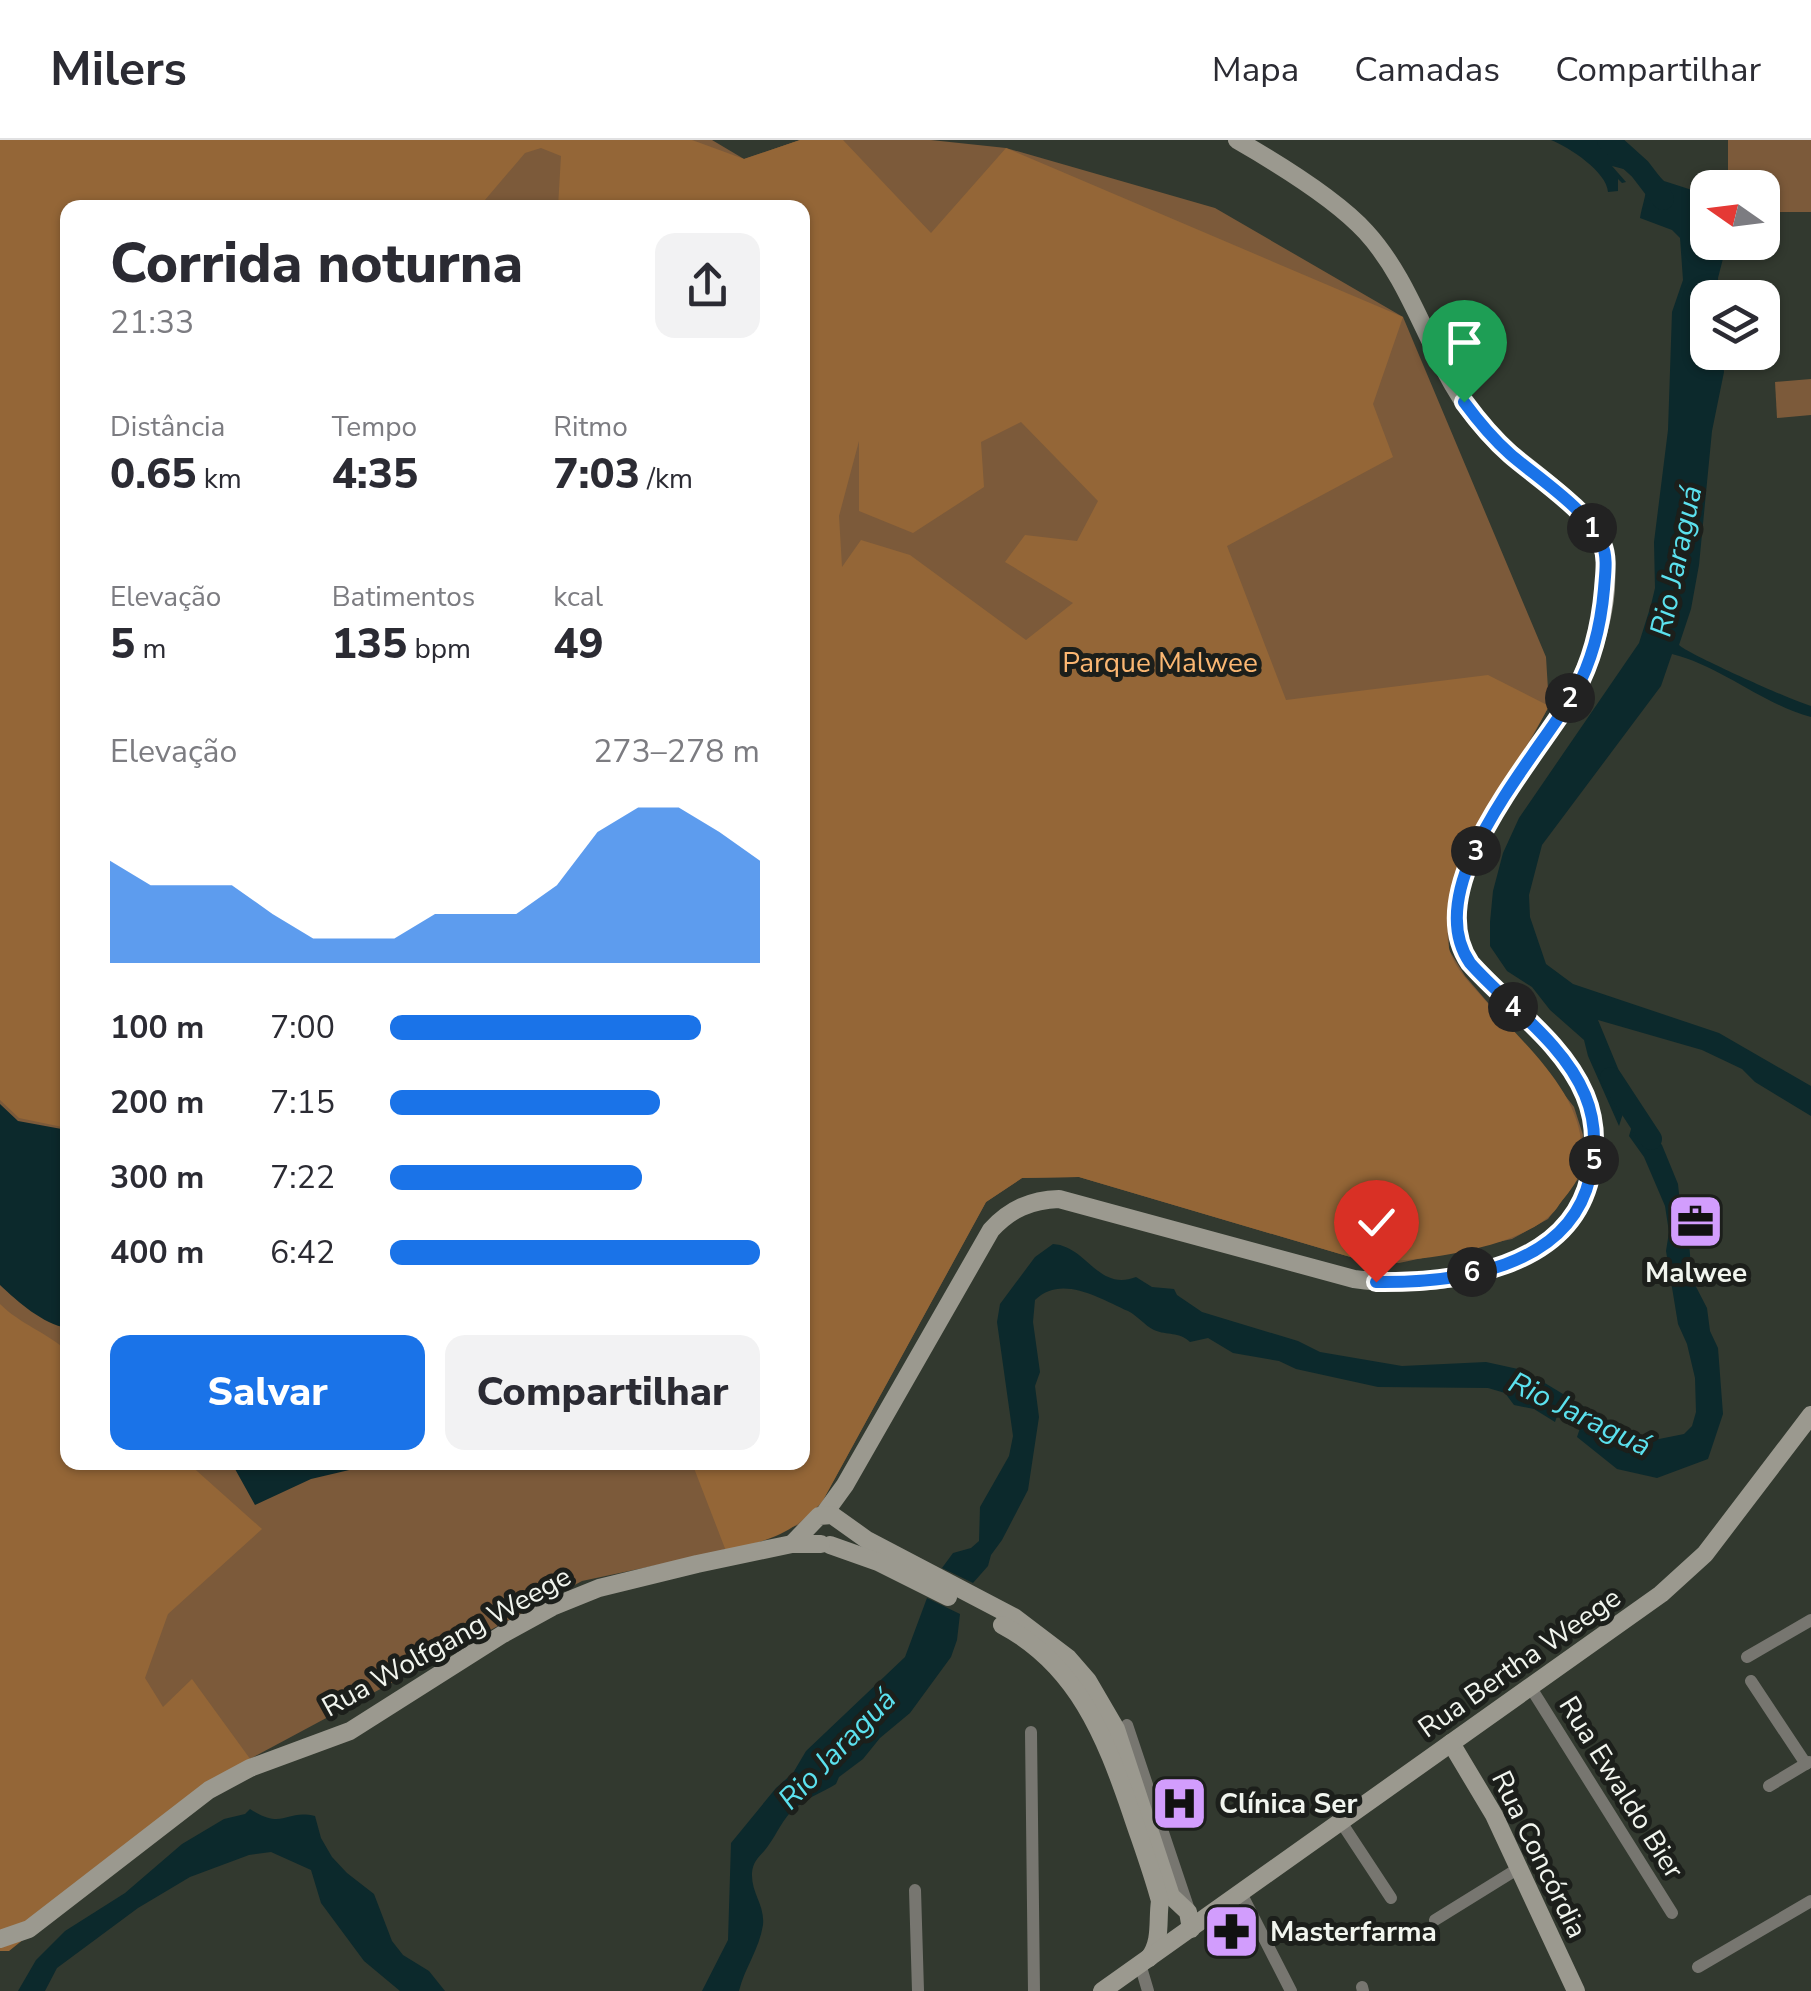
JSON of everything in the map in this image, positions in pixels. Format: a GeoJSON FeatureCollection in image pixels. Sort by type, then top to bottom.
{"type":"FeatureCollection","features":[{"type":"Feature","properties":{"kind":"main road"},"geometry":{"type":"LineString","coordinates":[[910,1571],[825,1544],[812,1533],[828,1518],[991,1230],[1001,1219],[1026,1204],[1059,1198],[1354,1279],[1397,1282],[1503,1266],[1542,1248],[1580,1208],[1596,1154],[1592,1116],[1569,1068],[1470,963],[1462,951],[1455,914],[1485,828],[1587,666],[1602,615],[1606,559],[1602,540],[1566,500],[1512,456],[1475,417],[1391,266],[1366,232],[1316,191],[1238,140]]}},
{"type":"Feature","properties":{"kind":"main road","name":"Rua Bertha Weege"},"geometry":{"type":"LineString","coordinates":[[1102,1991],[1144,1961],[1166,1936],[1191,1929],[1661,1594],[1694,1566],[1811,1416]]}},
{"type":"Feature","properties":{"kind":"main road"},"geometry":{"type":"LineString","coordinates":[[792,1544],[828,1518]]}},
{"type":"Feature","properties":{"kind":"main road"},"geometry":{"type":"LineString","coordinates":[[825,1544],[841,1534],[828,1518]]}},
{"type":"Feature","properties":{"kind":"main road"},"geometry":{"type":"LineString","coordinates":[[828,1518],[910,1571],[1023,1622],[1052,1644],[1088,1681],[1124,1748],[1170,1891],[1190,1916],[1191,1929]]}},
{"type":"Feature","properties":{"kind":"main road","name":"Rua Wolfgang Weege"},"geometry":{"type":"LineString","coordinates":[[0,1939],[30,1929],[209,1790],[250,1768],[350,1730],[552,1607],[599,1588],[792,1544],[825,1544]]}},
{"type":"Feature","properties":{"kind":"main road"},"geometry":{"type":"LineString","coordinates":[[976,1604],[1032,1644],[1070,1679],[1080,1694],[1115,1764],[1160,1898],[1156,1920],[1166,1936]]}},
{"type":"Feature","properties":{"kind":"main road","name":"Rua Concórdia"},"geometry":{"type":"LineString","coordinates":[[1452,1744],[1494,1814],[1576,1991]]}},
{"type":"Feature","properties":{"kind":"main road"},"geometry":{"type":"LineString","coordinates":[[1160,1908],[1218,1909]]}},
{"type":"Feature","properties":{"kind":"street"},"geometry":{"type":"LineString","coordinates":[[1747,1658],[1811,1620]]}},
{"type":"Feature","properties":{"kind":"street"},"geometry":{"type":"LineString","coordinates":[[1751,1682],[1808,1763],[1769,1786]]}},
{"type":"Feature","properties":{"kind":"street","name":"Rua Ewaldo Bier"},"geometry":{"type":"LineString","coordinates":[[1530,1688],[1672,1913]]}},
{"type":"Feature","properties":{"kind":"street"},"geometry":{"type":"LineString","coordinates":[[1127,1724],[1183,1906]]}},
{"type":"Feature","properties":{"kind":"street"},"geometry":{"type":"LineString","coordinates":[[1031,1732],[1034,1991]]}},
{"type":"Feature","properties":{"kind":"street"},"geometry":{"type":"LineString","coordinates":[[1341,1822],[1391,1898]]}},
{"type":"Feature","properties":{"kind":"street"},"geometry":{"type":"LineString","coordinates":[[1435,1920],[1519,1868]]}},
{"type":"Feature","properties":{"kind":"street"},"geometry":{"type":"LineString","coordinates":[[915,1890],[918,1991]]}},
{"type":"Feature","properties":{"kind":"street"},"geometry":{"type":"LineString","coordinates":[[1241,1893],[1291,1991]]}},
{"type":"Feature","properties":{"kind":"street"},"geometry":{"type":"LineString","coordinates":[[1698,1967],[1811,1901]]}},
{"type":"Feature","properties":{"kind":"street"},"geometry":{"type":"LineString","coordinates":[[1144,1961],[1148,1991]]}},
{"type":"Feature","properties":{"kind":"green space","name":"Parque Malwee"},"geometry":{"type":"Polygon","coordinates":[[[0,140],[712,140],[744,159],[800,140],[931,140],[1006,148],[1215,208],[1403,317],[1546,657],[1549,706],[1458,874],[1448,914],[1449,950],[1465,976],[1574,1107],[1583,1135],[1578,1179],[1548,1219],[1512,1239],[1399,1263],[1364,1261],[1079,1177],[1022,1178],[986,1202],[822,1502],[801,1524],[714,1553],[582,1581],[220,1775],[0,1927],[0,140]]]}},
{"type":"Feature","properties":{"kind":"green space","name":"Parque Malwee"},"geometry":{"type":"Polygon","coordinates":[[[0,140],[692,140],[744,159],[800,140],[843,140],[931,233],[1006,148],[1403,317],[1373,404],[1393,457],[1227,546],[1286,700],[1488,675],[1549,706],[1482,826],[1454,893],[1448,923],[1449,948],[1458,968],[1554,1079],[1569,1101],[1578,1125],[1582,1150],[1578,1176],[1557,1208],[1542,1222],[1521,1234],[1468,1251],[1411,1260],[1364,1261],[1079,1177],[1022,1178],[986,1202],[822,1502],[779,1535],[726,1551],[695,1470],[810,1470],[810,200],[558,200],[561,156],[541,148],[525,153],[485,200],[60,200],[60,1127],[19,1118],[0,1100],[0,140]],[[1021,422],[981,442],[984,487],[913,533],[859,511],[859,441],[839,516],[842,567],[861,540],[910,555],[1026,640],[1073,603],[1005,562],[1025,535],[1077,541],[1098,501],[1021,422]]]}},
{"type":"Feature","properties":{"kind":"green space"},"geometry":{"type":"Polygon","coordinates":[[[1728,140],[1811,140],[1811,212],[1780,212],[1780,170],[1728,170],[1728,140]]]}},
{"type":"Feature","properties":{"kind":"green space"},"geometry":{"type":"Polygon","coordinates":[[[1811,379],[1811,415],[1777,418],[1775,382],[1811,379]]]}},
{"type":"Feature","properties":{"kind":"green space"},"geometry":{"type":"Polygon","coordinates":[[[0,1304],[60,1346],[60,1470],[196,1470],[262,1529],[168,1614],[145,1678],[163,1707],[192,1679],[259,1771],[206,1794],[9,1951],[0,1951],[0,1304]]]}},
{"type":"Feature","properties":{"kind":"water"},"geometry":{"type":"Polygon","coordinates":[[[1551,140],[1622,140],[1664,181],[1690,189],[1690,260],[1723,260],[1718,280],[1690,280],[1690,370],[1724,372],[1712,431],[1699,565],[1679,645],[1811,706],[1811,717],[1775,703],[1708,667],[1672,654],[1661,686],[1542,845],[1529,895],[1530,917],[1546,964],[1573,984],[1719,1033],[1811,1086],[1811,1116],[1755,1082],[1742,1069],[1702,1050],[1598,1020],[1629,1095],[1619,1126],[1584,1040],[1550,1010],[1532,987],[1507,971],[1490,946],[1493,891],[1503,853],[1519,818],[1639,643],[1655,588],[1654,542],[1668,430],[1672,312],[1683,280],[1680,238],[1672,230],[1640,218],[1646,186],[1640,168],[1635,172],[1612,166],[1626,182],[1618,179],[1618,191],[1608,192],[1601,176],[1577,154],[1551,140]]]}},
{"type":"Feature","properties":{"kind":"water"},"geometry":{"type":"Polygon","coordinates":[[[0,1104],[18,1121],[60,1129],[60,1326],[40,1317],[0,1285],[0,1104]]]}},
{"type":"Feature","properties":{"kind":"water"},"geometry":{"type":"Polygon","coordinates":[[[1637,1109],[1662,1145],[1678,1184],[1681,1213],[1688,1230],[1692,1279],[1707,1308],[1710,1331],[1718,1348],[1723,1414],[1708,1459],[1657,1478],[1617,1469],[1577,1437],[1587,1407],[1625,1431],[1659,1439],[1684,1434],[1692,1426],[1696,1412],[1695,1378],[1678,1324],[1666,1251],[1669,1232],[1665,1206],[1644,1157],[1629,1136],[1637,1109]]]}},
{"type":"Feature","properties":{"kind":"water"},"geometry":{"type":"Polygon","coordinates":[[[1053,1244],[1075,1252],[1102,1274],[1123,1280],[1136,1277],[1152,1287],[1174,1289],[1202,1312],[1298,1341],[1320,1352],[1402,1366],[1486,1362],[1518,1369],[1564,1396],[1555,1422],[1534,1409],[1514,1405],[1505,1393],[1488,1388],[1378,1387],[1233,1353],[1208,1338],[1190,1342],[1154,1330],[1128,1311],[1080,1291],[1045,1292],[1035,1300],[1033,1322],[1040,1372],[1035,1386],[1039,1417],[1028,1490],[988,1566],[973,1583],[942,1568],[953,1553],[971,1548],[979,1541],[980,1507],[1009,1456],[1013,1436],[997,1322],[1000,1304],[1035,1257],[1053,1244]]]}},
{"type":"Feature","properties":{"kind":"water"},"geometry":{"type":"Polygon","coordinates":[[[236,1470],[349,1470],[311,1479],[255,1505],[236,1470]]]}},
{"type":"Feature","properties":{"kind":"water"},"geometry":{"type":"Polygon","coordinates":[[[927,1598],[960,1614],[951,1657],[910,1713],[880,1738],[863,1759],[839,1777],[836,1784],[787,1816],[753,1869],[763,1925],[739,1991],[702,1991],[728,1940],[731,1843],[793,1773],[806,1751],[905,1657],[927,1598]]]}},
{"type":"Feature","properties":{"kind":"water"},"geometry":{"type":"Polygon","coordinates":[[[250,1809],[278,1819],[315,1816],[332,1857],[374,1894],[392,1941],[403,1955],[429,1971],[445,1991],[400,1991],[364,1961],[321,1903],[311,1870],[271,1852],[249,1855],[190,1877],[138,1908],[57,1968],[45,1991],[18,1991],[36,1960],[65,1931],[125,1893],[182,1844],[224,1819],[250,1809]]]}},
{"type":"Feature","properties":{"kind":"waterway","name":"Rio Jaraguá"},"geometry":{"type":"LineString","coordinates":[[1608,140],[1640,169],[1663,199]]}},
{"type":"Feature","properties":{"kind":"waterway","name":"Rio Jaraguá"},"geometry":{"type":"LineString","coordinates":[[1611,1078],[1651,1139]]}},
{"type":"Feature","properties":{"kind":"waterway","name":"Rio Jaraguá"},"geometry":{"type":"LineString","coordinates":[[1535,1390],[1606,1433]]}},
{"type":"Feature","properties":{"kind":"place","name":"Malwee"},"geometry":{"type":"Point","coordinates":[1696,1221]}},
{"type":"Feature","properties":{"kind":"place","name":"Clínica Ser"},"geometry":{"type":"Point","coordinates":[1180,1803]}},
{"type":"Feature","properties":{"kind":"place","name":"Masterfarma"},"geometry":{"type":"Point","coordinates":[1231,1931]}},
{"type":"Feature","properties":{"kind":"route"},"geometry":{"type":"LineString","coordinates":[[1376,1282],[1440,1278],[1503,1266],[1542,1248],[1580,1208],[1596,1154],[1592,1116],[1569,1068],[1470,963],[1462,951],[1455,914],[1485,828],[1587,666],[1602,615],[1606,559],[1602,540],[1592,528],[1566,500],[1486,431],[1464,402]]}}]}
